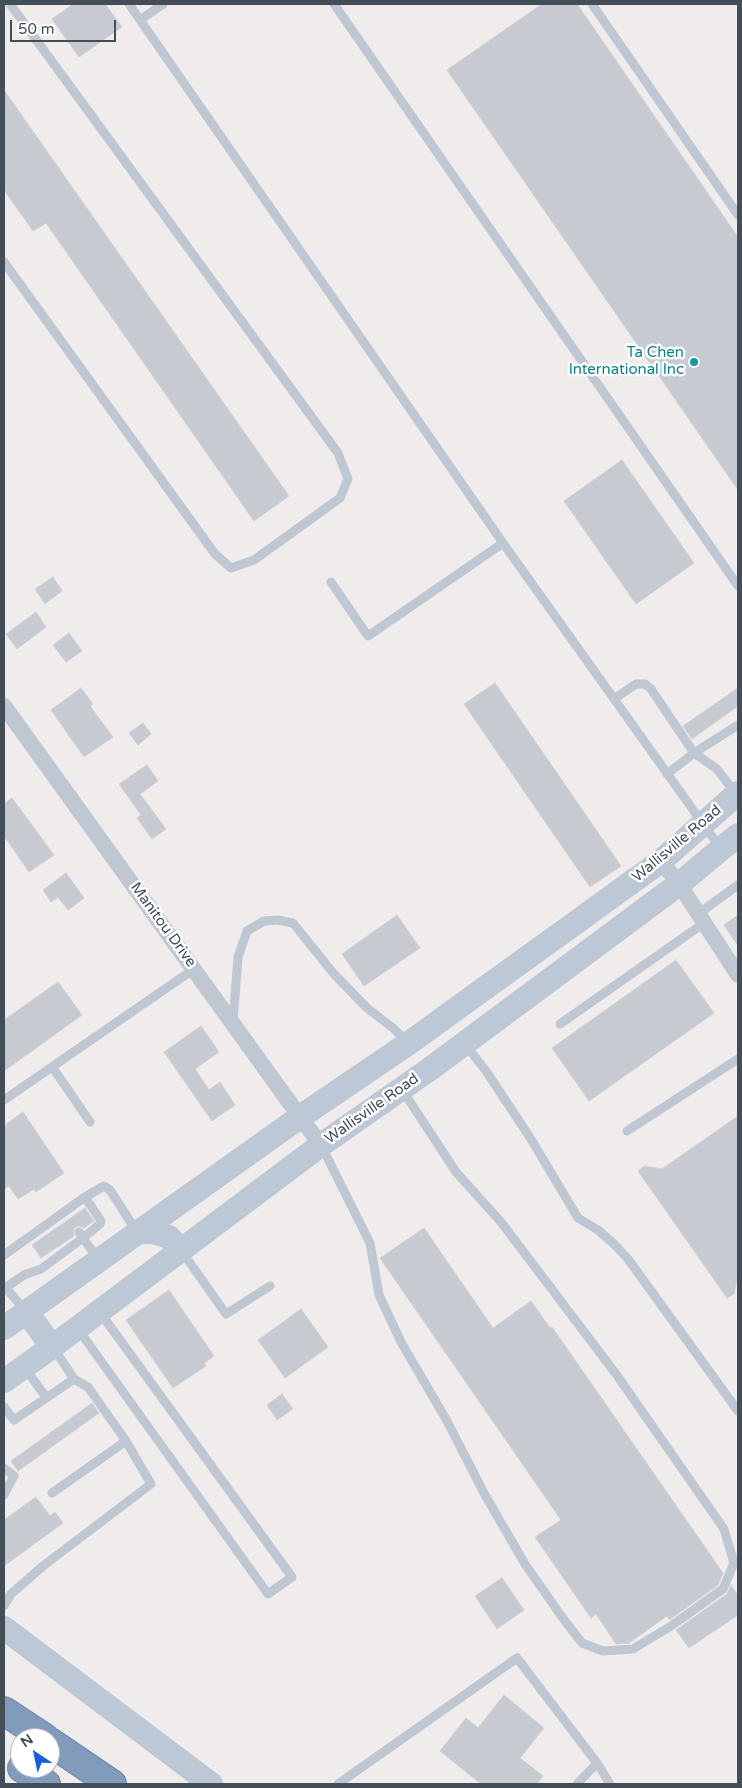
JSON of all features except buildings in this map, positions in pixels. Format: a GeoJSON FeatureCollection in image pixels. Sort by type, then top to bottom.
{"type":"FeatureCollection","features":[{"type":"Feature","properties":{"kind":"highway"},"geometry":{"type":"LineString","coordinates":[[4,1711],[29,1728]]}},
{"type":"Feature","properties":{"kind":"highway"},"geometry":{"type":"LineString","coordinates":[[60,1749],[111,1782]]}},
{"type":"Feature","properties":{"kind":"main road","name":"Wallisville Road"},"geometry":{"type":"LineString","coordinates":[[4,1328],[98,1259],[409,1043],[661,861],[737,794]]}},
{"type":"Feature","properties":{"kind":"main road","name":"Wallisville Road"},"geometry":{"type":"LineString","coordinates":[[4,1381],[321,1145],[430,1069],[679,884],[730,842]]}},
{"type":"Feature","properties":{"kind":"main road"},"geometry":{"type":"LineString","coordinates":[[409,1043],[430,1069]]}},
{"type":"Feature","properties":{"kind":"main road"},"geometry":{"type":"LineString","coordinates":[[137,1232],[153,1232],[169,1237],[180,1250]]}},
{"type":"Feature","properties":{"kind":"main road"},"geometry":{"type":"LineString","coordinates":[[27,1312],[52,1347]]}},
{"type":"Feature","properties":{"kind":"main road"},"geometry":{"type":"LineString","coordinates":[[4,1628],[212,1784]]}},
{"type":"Feature","properties":{"kind":"street","name":"Manitou Drive"},"geometry":{"type":"LineString","coordinates":[[4,706],[321,1145]]}},
{"type":"Feature","properties":{"kind":"street"},"geometry":{"type":"LineString","coordinates":[[661,861],[679,884],[738,975]]}},
{"type":"Feature","properties":{"kind":"lane"},"geometry":{"type":"LineString","coordinates":[[4,262],[215,554],[231,568],[254,560],[340,498],[348,479],[338,453],[10,4]]}},
{"type":"Feature","properties":{"kind":"lane"},"geometry":{"type":"LineString","coordinates":[[129,4],[503,543],[702,824],[730,842]]}},
{"type":"Feature","properties":{"kind":"lane"},"geometry":{"type":"LineString","coordinates":[[140,20],[163,4]]}},
{"type":"Feature","properties":{"kind":"lane"},"geometry":{"type":"LineString","coordinates":[[334,4],[737,580]]}},
{"type":"Feature","properties":{"kind":"lane"},"geometry":{"type":"LineString","coordinates":[[592,4],[738,215]]}},
{"type":"Feature","properties":{"kind":"lane"},"geometry":{"type":"LineString","coordinates":[[331,582],[368,636],[503,543]]}},
{"type":"Feature","properties":{"kind":"lane"},"geometry":{"type":"LineString","coordinates":[[614,699],[636,684],[645,684],[651,689],[694,753],[718,769],[737,794]]}},
{"type":"Feature","properties":{"kind":"lane"},"geometry":{"type":"LineString","coordinates":[[667,774],[694,753],[738,725]]}},
{"type":"Feature","properties":{"kind":"lane"},"geometry":{"type":"LineString","coordinates":[[560,1024],[701,918],[738,884]]}},
{"type":"Feature","properties":{"kind":"lane"},"geometry":{"type":"LineString","coordinates":[[233,1023],[238,957],[247,931],[264,921],[278,920],[293,923],[334,974],[368,1008],[394,1028],[409,1043]]}},
{"type":"Feature","properties":{"kind":"lane"},"geometry":{"type":"LineString","coordinates":[[4,1100],[194,969]]}},
{"type":"Feature","properties":{"kind":"lane"},"geometry":{"type":"LineString","coordinates":[[465,1043],[531,1139],[578,1218],[598,1230],[628,1259],[738,1411]]}},
{"type":"Feature","properties":{"kind":"lane"},"geometry":{"type":"LineString","coordinates":[[627,1131],[738,1059]]}},
{"type":"Feature","properties":{"kind":"lane"},"geometry":{"type":"LineString","coordinates":[[53,1068],[90,1122]]}},
{"type":"Feature","properties":{"kind":"lane"},"geometry":{"type":"LineString","coordinates":[[321,1145],[370,1243],[379,1296],[401,1342],[448,1422],[485,1495],[525,1564],[562,1617],[582,1643],[603,1651],[633,1649],[671,1626],[723,1589],[734,1563],[724,1529],[616,1374],[501,1222],[456,1172],[402,1089]]}},
{"type":"Feature","properties":{"kind":"lane"},"geometry":{"type":"LineString","coordinates":[[4,1255],[53,1226],[85,1197],[104,1186],[108,1188],[137,1232]]}},
{"type":"Feature","properties":{"kind":"lane"},"geometry":{"type":"LineString","coordinates":[[27,1312],[5,1288],[24,1275],[41,1269],[53,1255],[81,1235],[98,1227],[101,1220],[85,1197]]}},
{"type":"Feature","properties":{"kind":"lane"},"geometry":{"type":"LineString","coordinates":[[81,1235],[98,1259]]}},
{"type":"Feature","properties":{"kind":"lane"},"geometry":{"type":"LineString","coordinates":[[180,1250],[226,1314],[270,1286]]}},
{"type":"Feature","properties":{"kind":"lane"},"geometry":{"type":"LineString","coordinates":[[77,1328],[268,1594],[292,1577],[99,1311]]}},
{"type":"Feature","properties":{"kind":"lane"},"geometry":{"type":"LineString","coordinates":[[4,1606],[10,1594],[151,1484],[126,1441],[88,1387],[74,1379],[52,1347]]}},
{"type":"Feature","properties":{"kind":"lane"},"geometry":{"type":"LineString","coordinates":[[24,1367],[46,1397]]}},
{"type":"Feature","properties":{"kind":"lane"},"geometry":{"type":"LineString","coordinates":[[4,1407],[14,1420],[74,1379]]}},
{"type":"Feature","properties":{"kind":"lane"},"geometry":{"type":"LineString","coordinates":[[52,1494],[126,1441]]}},
{"type":"Feature","properties":{"kind":"lane"},"geometry":{"type":"LineString","coordinates":[[4,1468],[14,1476],[4,1495]]}},
{"type":"Feature","properties":{"kind":"lane"},"geometry":{"type":"LineString","coordinates":[[338,1784],[517,1658],[598,1763],[610,1784]]}},
{"type":"Feature","properties":{"kind":"lane"},"geometry":{"type":"LineString","coordinates":[[577,1784],[598,1763]]}},
{"type":"Feature","properties":{"kind":"place","name":"Ta Chen International Inc"},"geometry":{"type":"Point","coordinates":[694,362]}}]}
